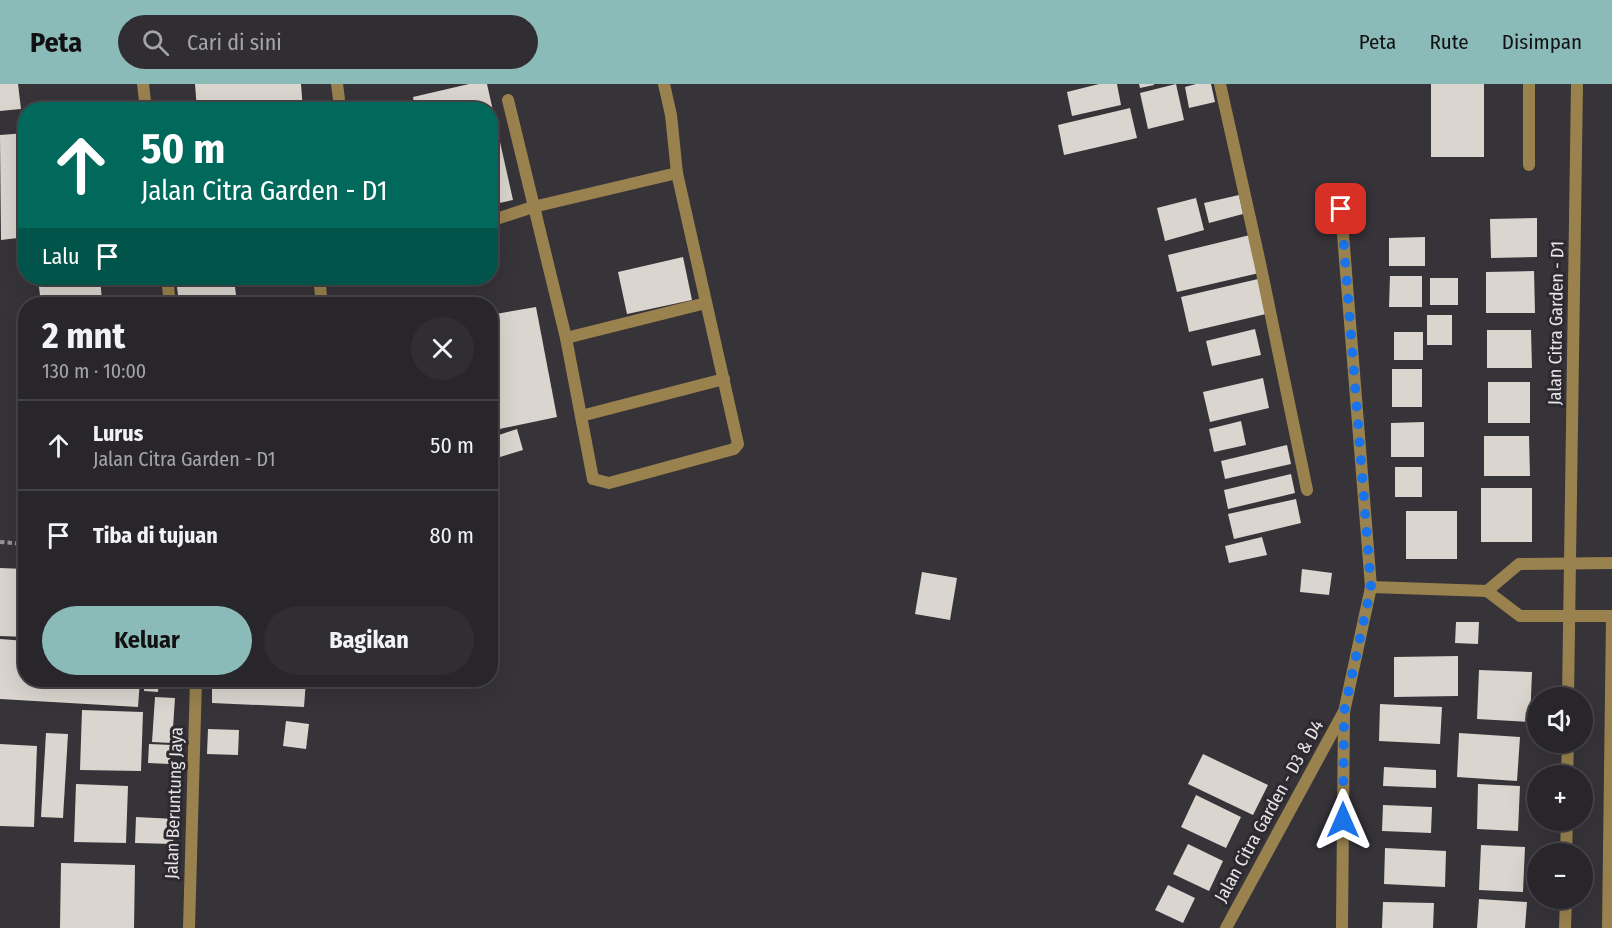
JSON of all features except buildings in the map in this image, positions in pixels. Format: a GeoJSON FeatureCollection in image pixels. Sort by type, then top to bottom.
{"type":"FeatureCollection","features":[{"type":"Feature","properties":{"kind":"street"},"geometry":{"type":"LineString","coordinates":[[143,84],[145,102]]}},
{"type":"Feature","properties":{"kind":"street"},"geometry":{"type":"LineString","coordinates":[[337,84],[339,99]]}},
{"type":"Feature","properties":{"kind":"street"},"geometry":{"type":"LineString","coordinates":[[508,100],[566,338],[593,479],[609,483],[734,449],[738,439],[677,173],[671,116],[664,84]]}},
{"type":"Feature","properties":{"kind":"street"},"geometry":{"type":"LineString","coordinates":[[1220,84],[1260,262],[1307,490]]}},
{"type":"Feature","properties":{"kind":"street"},"geometry":{"type":"LineString","coordinates":[[1529,84],[1529,165]]}},
{"type":"Feature","properties":{"kind":"street","name":"Jalan Citra Garden - D1"},"geometry":{"type":"LineString","coordinates":[[1568,687],[1577,84]]}},
{"type":"Feature","properties":{"kind":"street"},"geometry":{"type":"LineString","coordinates":[[498,218],[533,207],[677,173]]}},
{"type":"Feature","properties":{"kind":"street"},"geometry":{"type":"LineString","coordinates":[[1341,209],[1371,587],[1344,712],[1342,928]]}},
{"type":"Feature","properties":{"kind":"street"},"geometry":{"type":"LineString","coordinates":[[566,338],[706,303]]}},
{"type":"Feature","properties":{"kind":"street"},"geometry":{"type":"LineString","coordinates":[[581,416],[724,379]]}},
{"type":"Feature","properties":{"kind":"street"},"geometry":{"type":"LineString","coordinates":[[1487,591],[1519,564],[1612,563]]}},
{"type":"Feature","properties":{"kind":"street"},"geometry":{"type":"LineString","coordinates":[[1371,587],[1487,591],[1520,616],[1612,616],[1608,928]]}},
{"type":"Feature","properties":{"kind":"street","name":"Jalan Beruntung Jaya"},"geometry":{"type":"LineString","coordinates":[[189,928],[196,687]]}},
{"type":"Feature","properties":{"kind":"street","name":"Jalan Citra Garden - D3 & D4"},"geometry":{"type":"LineString","coordinates":[[1226,928],[1344,712]]}},
{"type":"Feature","properties":{"kind":"street"},"geometry":{"type":"LineString","coordinates":[[1565,928],[1566,909]]}},
{"type":"Feature","properties":{"kind":"path"},"geometry":{"type":"LineString","coordinates":[[0,542],[18,543]]}},
{"type":"Feature","properties":{"kind":"route"},"geometry":{"type":"LineString","coordinates":[[1341,209],[1371,587],[1344,712],[1343,820]]}}]}
